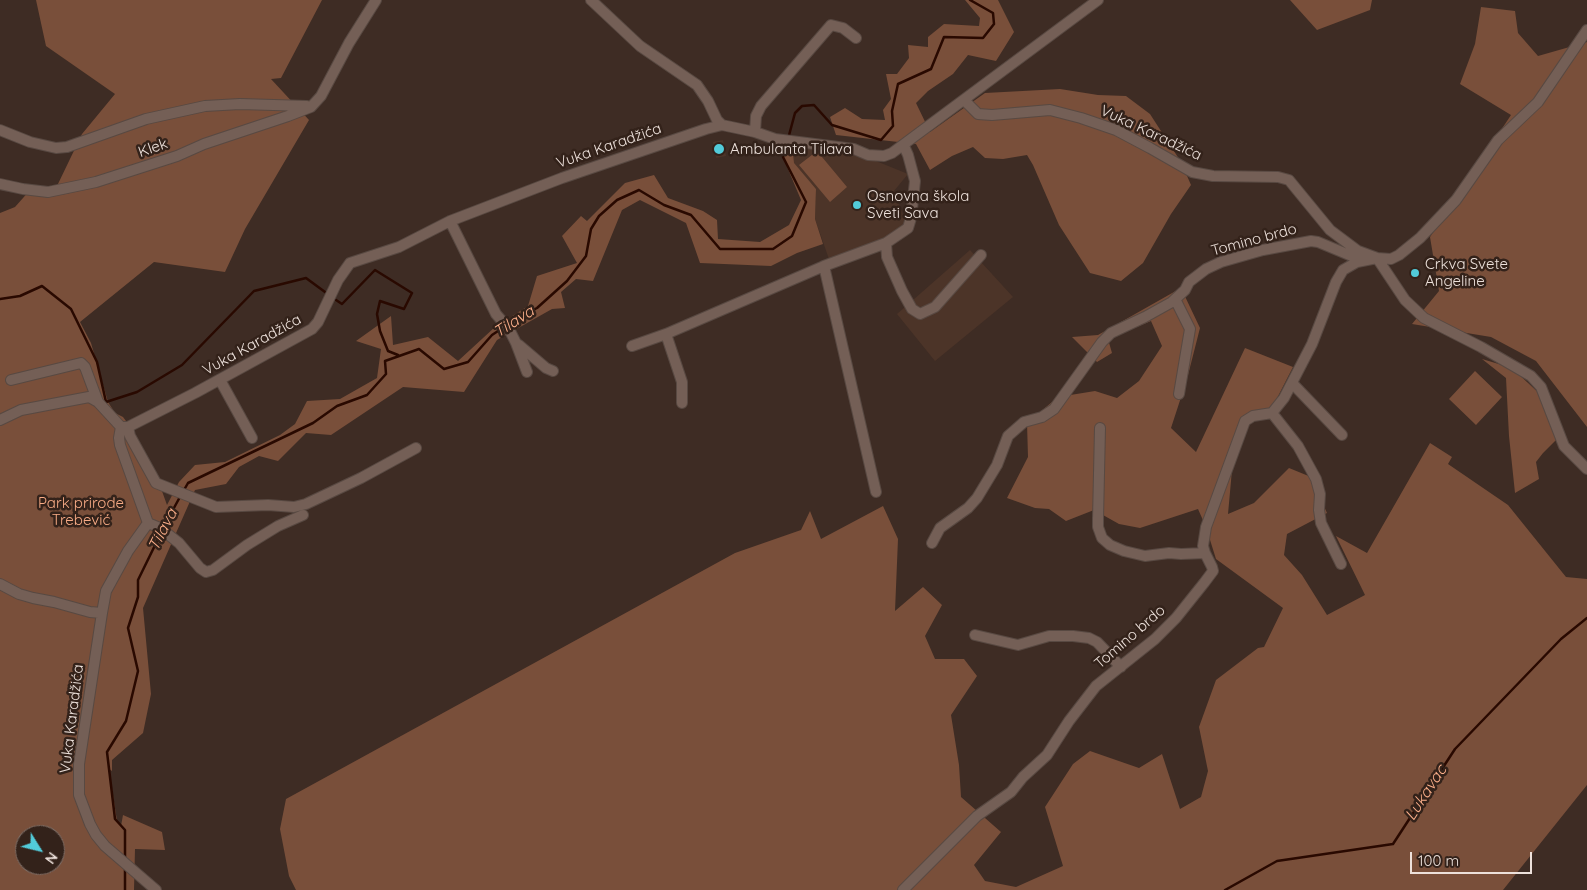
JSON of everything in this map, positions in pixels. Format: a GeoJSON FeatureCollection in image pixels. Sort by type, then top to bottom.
{"type":"FeatureCollection","features":[{"type":"Feature","properties":{"kind":"street"},"geometry":{"type":"LineString","coordinates":[[311,107],[324,92],[376,0]]}},
{"type":"Feature","properties":{"kind":"street"},"geometry":{"type":"LineString","coordinates":[[591,0],[640,46],[697,86],[722,126]]}},
{"type":"Feature","properties":{"kind":"street","name":"Vuka Karadžića"},"geometry":{"type":"LineString","coordinates":[[124,427],[220,380],[312,329],[318,322],[338,280],[350,263],[399,247],[450,221],[562,178],[706,129],[722,126],[755,132],[775,139],[854,149],[868,155],[884,156],[904,146],[1098,0]]}},
{"type":"Feature","properties":{"kind":"street"},"geometry":{"type":"LineString","coordinates":[[755,132],[756,116],[761,106],[831,25],[843,28],[856,38]]}},
{"type":"Feature","properties":{"kind":"street"},"geometry":{"type":"LineString","coordinates":[[1341,564],[1321,523],[1319,510],[1320,494],[1316,479],[1298,446],[1272,413],[1284,398],[1312,344],[1336,282],[1343,270],[1357,262],[1377,258],[1391,259],[1420,238],[1450,206],[1498,140],[1538,102],[1586,36]]}},
{"type":"Feature","properties":{"kind":"street","name":"Vuka Karadžića"},"geometry":{"type":"LineString","coordinates":[[964,100],[978,114],[992,115],[1050,110],[1081,118],[1116,130],[1192,172],[1213,176],[1278,177],[1289,180],[1330,230],[1358,251],[1377,258]]}},
{"type":"Feature","properties":{"kind":"street","name":"Klek"},"geometry":{"type":"LineString","coordinates":[[0,130],[30,142],[56,148],[67,147],[146,119],[205,106],[280,104],[311,107]]}},
{"type":"Feature","properties":{"kind":"street","name":"Klek"},"geometry":{"type":"LineString","coordinates":[[0,184],[48,192],[96,182],[177,156],[204,144],[311,107]]}},
{"type":"Feature","properties":{"kind":"street"},"geometry":{"type":"LineString","coordinates":[[632,346],[666,334],[824,266],[886,243],[908,228],[912,218],[915,181],[911,162],[904,146]]}},
{"type":"Feature","properties":{"kind":"street"},"geometry":{"type":"LineString","coordinates":[[450,221],[496,314],[516,342],[527,372]]}},
{"type":"Feature","properties":{"kind":"street","name":"Tomino brdo"},"geometry":{"type":"LineString","coordinates":[[932,543],[940,528],[968,508],[977,498],[997,465],[1008,436],[1024,422],[1042,417],[1054,409],[1102,342],[1111,333],[1145,317],[1175,299],[1185,290],[1189,282],[1206,270],[1221,262],[1263,250],[1304,242],[1318,242],[1354,257],[1377,258]]}},
{"type":"Feature","properties":{"kind":"street"},"geometry":{"type":"LineString","coordinates":[[886,243],[887,258],[902,291],[912,309],[920,314],[935,307],[981,255]]}},
{"type":"Feature","properties":{"kind":"street"},"geometry":{"type":"LineString","coordinates":[[1377,258],[1405,300],[1424,318],[1481,347],[1531,376],[1541,387],[1564,446],[1587,469]]}},
{"type":"Feature","properties":{"kind":"street"},"geometry":{"type":"LineString","coordinates":[[824,266],[876,492]]}},
{"type":"Feature","properties":{"kind":"street"},"geometry":{"type":"LineString","coordinates":[[1175,299],[1190,329],[1178,394]]}},
{"type":"Feature","properties":{"kind":"street"},"geometry":{"type":"LineString","coordinates":[[666,334],[682,382],[682,403]]}},
{"type":"Feature","properties":{"kind":"street"},"geometry":{"type":"LineString","coordinates":[[516,342],[546,368],[553,371]]}},
{"type":"Feature","properties":{"kind":"street"},"geometry":{"type":"LineString","coordinates":[[11,380],[81,363],[85,367],[98,402]]}},
{"type":"Feature","properties":{"kind":"street"},"geometry":{"type":"LineString","coordinates":[[220,380],[252,438]]}},
{"type":"Feature","properties":{"kind":"street"},"geometry":{"type":"LineString","coordinates":[[1292,384],[1342,435]]}},
{"type":"Feature","properties":{"kind":"street"},"geometry":{"type":"LineString","coordinates":[[0,420],[21,410],[89,397],[98,402],[124,427],[156,484],[216,507],[268,505],[294,507],[306,504],[416,448]]}},
{"type":"Feature","properties":{"kind":"street","name":"Tomino brdo"},"geometry":{"type":"LineString","coordinates":[[902,890],[978,816],[1011,792],[1047,755],[1069,721],[1096,686],[1155,640],[1176,618],[1213,572],[1203,546],[1206,527],[1245,421],[1253,416],[1272,413]]}},
{"type":"Feature","properties":{"kind":"street"},"geometry":{"type":"LineString","coordinates":[[124,427],[118,438],[148,523],[179,543],[200,568],[206,572],[213,570],[278,526],[303,514]]}},
{"type":"Feature","properties":{"kind":"street"},"geometry":{"type":"LineString","coordinates":[[1100,428],[1098,527],[1102,538],[1110,545],[1124,551],[1145,556],[1169,553],[1205,553]]}},
{"type":"Feature","properties":{"kind":"street","name":"Vuka Karadžića"},"geometry":{"type":"LineString","coordinates":[[148,523],[128,551],[106,591],[79,764],[79,795],[96,835],[105,846],[156,890]]}},
{"type":"Feature","properties":{"kind":"street"},"geometry":{"type":"LineString","coordinates":[[0,584],[19,594],[33,598],[90,612],[102,613]]}},
{"type":"Feature","properties":{"kind":"street"},"geometry":{"type":"LineString","coordinates":[[975,634],[1018,645],[1049,636],[1089,638],[1098,642],[1121,667]]}},
{"type":"Feature","properties":{"kind":"shaded area","name":"Ambulanta Tilava"},"geometry":{"type":"Polygon","coordinates":[[[723,140],[726,156],[716,158],[713,142],[723,140]]]}},
{"type":"Feature","properties":{"kind":"shaded area","name":"Osnovna škola Sveti Sava"},"geometry":{"type":"Polygon","coordinates":[[[792,145],[823,148],[876,161],[908,174],[894,191],[906,223],[880,242],[830,262],[815,219],[816,189],[793,163],[792,145]]]}},
{"type":"Feature","properties":{"kind":"shaded area"},"geometry":{"type":"Polygon","coordinates":[[[970,250],[1013,297],[935,361],[897,314],[970,250]]]}},
{"type":"Feature","properties":{"kind":"green space","name":"Park prirode Trebević"},"geometry":{"type":"Polygon","coordinates":[[[36,0],[322,0],[281,78],[271,79],[309,120],[245,229],[225,272],[154,262],[80,322],[91,343],[108,402],[115,413],[126,421],[158,480],[167,505],[179,482],[195,465],[225,462],[280,435],[295,424],[307,401],[340,399],[377,378],[381,349],[356,341],[391,316],[393,345],[428,337],[458,361],[495,327],[528,306],[537,276],[577,263],[562,236],[581,216],[587,221],[625,183],[654,175],[668,198],[703,211],[717,220],[718,239],[760,242],[789,225],[801,200],[780,150],[792,145],[794,163],[816,189],[815,219],[823,244],[797,253],[771,266],[700,263],[686,223],[640,200],[622,210],[593,281],[576,279],[561,292],[565,308],[552,309],[497,340],[464,392],[403,387],[331,435],[306,433],[278,461],[259,456],[239,467],[226,484],[195,490],[143,608],[151,694],[143,733],[112,760],[112,771],[109,769],[117,821],[121,826],[123,815],[162,832],[165,850],[135,849],[134,890],[0,890],[0,213],[15,207],[31,189],[57,186],[82,134],[115,94],[46,46],[36,0]]]}},
{"type":"Feature","properties":{"kind":"green space"},"geometry":{"type":"Polygon","coordinates":[[[965,0],[998,0],[1014,32],[996,61],[968,55],[953,74],[928,91],[916,103],[930,132],[985,93],[1060,89],[1098,95],[1126,96],[1150,114],[1181,162],[1191,185],[1171,214],[1143,263],[1121,281],[1090,273],[1059,225],[1027,155],[1003,159],[985,158],[973,147],[952,156],[930,170],[916,144],[836,135],[830,117],[845,108],[862,119],[885,120],[883,110],[891,99],[886,74],[897,74],[909,58],[908,45],[928,47],[928,37],[944,24],[979,26],[980,18],[965,0]]]}},
{"type":"Feature","properties":{"kind":"green space"},"geometry":{"type":"Polygon","coordinates":[[[1290,0],[1372,0],[1370,10],[1317,30],[1290,0]]]}},
{"type":"Feature","properties":{"kind":"green space"},"geometry":{"type":"Polygon","coordinates":[[[1481,7],[1515,11],[1518,33],[1538,56],[1587,42],[1587,427],[1536,361],[1491,337],[1412,324],[1439,291],[1430,237],[1511,115],[1460,84],[1475,44],[1481,7]]]}},
{"type":"Feature","properties":{"kind":"green space"},"geometry":{"type":"Polygon","coordinates":[[[817,151],[847,187],[830,202],[799,165],[817,151]]]}},
{"type":"Feature","properties":{"kind":"green space"},"geometry":{"type":"Polygon","coordinates":[[[1181,288],[1200,328],[1187,379],[1171,428],[1196,452],[1245,348],[1293,367],[1271,410],[1251,411],[1232,470],[1228,514],[1254,503],[1289,468],[1311,477],[1327,513],[1287,534],[1284,555],[1302,575],[1327,615],[1365,595],[1336,536],[1367,553],[1430,443],[1452,457],[1448,464],[1508,505],[1566,577],[1587,579],[1587,785],[1503,890],[296,890],[289,876],[280,829],[286,799],[735,553],[801,530],[810,511],[821,539],[883,506],[898,539],[895,611],[923,587],[942,605],[925,636],[935,659],[964,659],[977,676],[951,715],[959,765],[961,797],[1001,832],[974,865],[985,881],[1016,887],[1063,866],[1045,807],[1073,764],[1090,751],[1139,768],[1162,754],[1180,809],[1201,797],[1208,771],[1199,727],[1216,680],[1258,648],[1264,647],[1283,608],[1216,559],[1198,509],[1140,528],[1119,524],[1094,510],[1066,521],[1049,509],[1035,508],[1007,498],[1028,457],[1027,423],[1058,397],[1095,391],[1117,398],[1139,381],[1162,346],[1151,321],[1108,339],[1112,353],[1097,362],[1072,337],[1098,335],[1181,288]]]}},
{"type":"Feature","properties":{"kind":"green space"},"geometry":{"type":"Polygon","coordinates":[[[1482,359],[1512,368],[1543,397],[1558,438],[1536,462],[1539,479],[1515,493],[1509,436],[1506,378],[1482,359]]]}},
{"type":"Feature","properties":{"kind":"green space"},"geometry":{"type":"Polygon","coordinates":[[[1475,371],[1502,397],[1476,425],[1449,399],[1475,371]]]}},
{"type":"Feature","properties":{"kind":"waterway","name":"Tilava"},"geometry":{"type":"LineString","coordinates":[[788,139],[795,113],[802,106],[814,105],[832,125],[881,140],[893,126],[892,111],[898,84],[931,69],[944,37],[983,38],[994,24],[993,13],[970,0]]}},
{"type":"Feature","properties":{"kind":"waterway","name":"Tilava"},"geometry":{"type":"LineString","coordinates":[[508,323],[537,308],[567,281],[586,256],[591,229],[599,216],[617,200],[639,190],[664,205],[691,215],[720,249],[773,249],[792,236],[806,202],[783,157],[786,144]]}},
{"type":"Feature","properties":{"kind":"waterway"},"geometry":{"type":"LineString","coordinates":[[336,300],[342,304],[375,270],[412,293],[404,309],[380,301],[377,314],[380,331],[388,351],[398,355]]}},
{"type":"Feature","properties":{"kind":"waterway"},"geometry":{"type":"LineString","coordinates":[[0,299],[20,296],[42,286],[71,309],[97,362],[106,402],[137,392],[182,365],[254,291],[306,278],[325,292]]}},
{"type":"Feature","properties":{"kind":"waterway","name":"Tilava"},"geometry":{"type":"LineString","coordinates":[[184,490],[188,483],[313,423],[337,406],[367,395],[386,374],[385,361],[419,349],[444,369],[468,362],[492,335],[504,327]]}},
{"type":"Feature","properties":{"kind":"waterway","name":"Tilava"},"geometry":{"type":"LineString","coordinates":[[163,528],[181,495]]}},
{"type":"Feature","properties":{"kind":"waterway","name":"Tilava"},"geometry":{"type":"LineString","coordinates":[[125,859],[125,830],[115,819],[107,752],[126,721],[138,671],[128,628],[138,597],[138,580],[161,533]]}},
{"type":"Feature","properties":{"kind":"waterway","name":"Lukavac"},"geometry":{"type":"LineString","coordinates":[[1225,890],[1277,861],[1393,844],[1455,749],[1561,639],[1587,618]]}},
{"type":"Feature","properties":{"kind":"waterway","name":"Tilava"},"geometry":{"type":"LineString","coordinates":[[125,867],[125,890]]}},
{"type":"Feature","properties":{"kind":"place","name":"Ambulanta Tilava"},"geometry":{"type":"Point","coordinates":[719,149]}},
{"type":"Feature","properties":{"kind":"place","name":"Osnovna škola Sveti Sava"},"geometry":{"type":"Point","coordinates":[857,205]}},
{"type":"Feature","properties":{"kind":"place","name":"Crkva Svete Angeline"},"geometry":{"type":"Point","coordinates":[1415,273]}}]}
